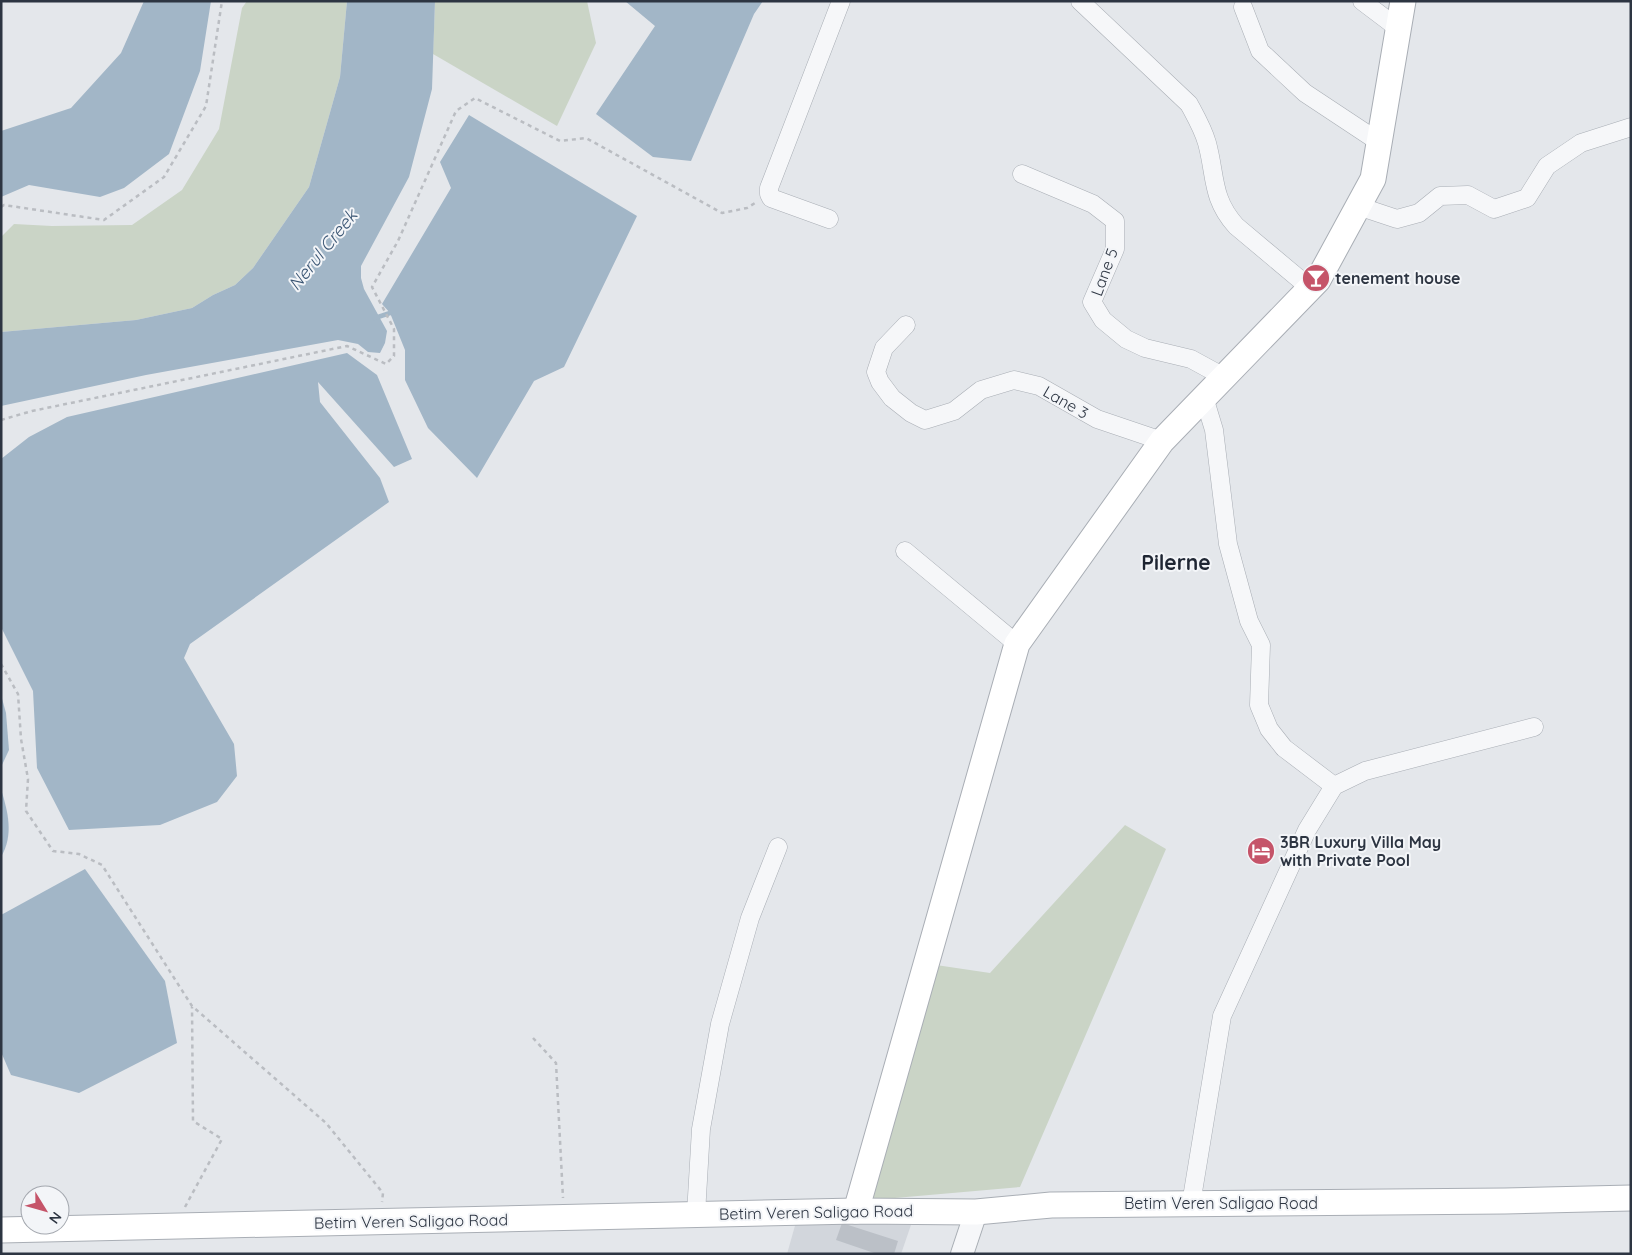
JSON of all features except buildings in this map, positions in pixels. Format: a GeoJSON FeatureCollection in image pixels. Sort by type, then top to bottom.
{"type":"FeatureCollection","features":[{"type":"Feature","properties":{"kind":"main road"},"geometry":{"type":"LineString","coordinates":[[856,1211],[1017,644],[1162,441],[1318,280],[1373,179],[1404,1]]}},
{"type":"Feature","properties":{"kind":"main road","name":"Betim Veren Saligao Road"},"geometry":{"type":"LineString","coordinates":[[1,1230],[856,1211],[976,1212],[1051,1204],[1495,1201],[1631,1198]]}},
{"type":"Feature","properties":{"kind":"street"},"geometry":{"type":"LineString","coordinates":[[829,218],[772,198],[769,194],[769,188],[841,1]]}},
{"type":"Feature","properties":{"kind":"street"},"geometry":{"type":"LineString","coordinates":[[1080,1],[1189,104],[1200,123],[1207,142],[1219,202],[1226,215],[1236,226],[1310,288]]}},
{"type":"Feature","properties":{"kind":"street"},"geometry":{"type":"LineString","coordinates":[[1362,1],[1399,29]]}},
{"type":"Feature","properties":{"kind":"street"},"geometry":{"type":"LineString","coordinates":[[1243,7],[1260,51],[1305,93],[1379,142]]}},
{"type":"Feature","properties":{"kind":"street"},"geometry":{"type":"LineString","coordinates":[[1358,206],[1397,219],[1419,213],[1440,196],[1468,195],[1494,209],[1527,198],[1547,166],[1581,143],[1631,127]]}},
{"type":"Feature","properties":{"kind":"street","name":"Lane 5"},"geometry":{"type":"LineString","coordinates":[[1022,174],[1093,204],[1115,221],[1115,250],[1092,302],[1102,320],[1126,339],[1145,348],[1191,359],[1224,377]]}},
{"type":"Feature","properties":{"kind":"street","name":"Lane 3"},"geometry":{"type":"LineString","coordinates":[[906,325],[884,348],[876,372],[880,382],[892,398],[911,413],[925,420],[954,411],[981,390],[1014,380],[1039,386],[1097,419],[1162,441]]}},
{"type":"Feature","properties":{"kind":"street"},"geometry":{"type":"LineString","coordinates":[[1204,397],[1214,430],[1228,544],[1248,621],[1261,645],[1259,705],[1269,730],[1284,748],[1334,786]]}},
{"type":"Feature","properties":{"kind":"street"},"geometry":{"type":"LineString","coordinates":[[905,551],[1017,644]]}},
{"type":"Feature","properties":{"kind":"street"},"geometry":{"type":"LineString","coordinates":[[1191,1204],[1222,1016],[1307,830],[1334,786],[1364,771],[1534,727]]}},
{"type":"Feature","properties":{"kind":"street"},"geometry":{"type":"LineString","coordinates":[[696,1214],[701,1129],[720,1024],[750,918],[778,847]]}},
{"type":"Feature","properties":{"kind":"street"},"geometry":{"type":"LineString","coordinates":[[962,1254],[976,1212]]}},
{"type":"Feature","properties":{"kind":"path"},"geometry":{"type":"LineString","coordinates":[[1,207],[4,205],[104,220],[164,177],[206,106],[222,1]]}},
{"type":"Feature","properties":{"kind":"path"},"geometry":{"type":"LineString","coordinates":[[1,420],[32,411],[347,346],[386,364],[394,356],[394,329],[372,287],[398,241],[456,111],[476,98],[560,141],[586,138],[722,213],[747,208],[769,194]]}},
{"type":"Feature","properties":{"kind":"path"},"geometry":{"type":"LineString","coordinates":[[1,664],[18,694],[28,779],[26,811],[53,851],[80,854],[102,865],[192,1006],[326,1123],[383,1193],[380,1221]]}},
{"type":"Feature","properties":{"kind":"path"},"geometry":{"type":"LineString","coordinates":[[174,1226],[222,1140],[193,1121],[192,1006]]}},
{"type":"Feature","properties":{"kind":"path"},"geometry":{"type":"LineString","coordinates":[[533,1038],[556,1063],[564,1217]]}},
{"type":"Feature","properties":{"kind":"shaded area"},"geometry":{"type":"Polygon","coordinates":[[[796,1222],[911,1225],[901,1254],[787,1254],[796,1222]]]}},
{"type":"Feature","properties":{"kind":"green space"},"geometry":{"type":"Polygon","coordinates":[[[247,1],[347,1],[340,77],[309,187],[253,268],[235,285],[213,295],[192,308],[136,320],[1,332],[1,237],[14,224],[52,226],[132,225],[182,190],[219,129],[242,8],[247,1]]]}},
{"type":"Feature","properties":{"kind":"green space"},"geometry":{"type":"Polygon","coordinates":[[[435,1],[587,1],[596,43],[557,126],[433,54],[435,1]]]}},
{"type":"Feature","properties":{"kind":"green space"},"geometry":{"type":"Polygon","coordinates":[[[1125,825],[1166,849],[1020,1187],[872,1200],[936,965],[990,973],[1125,825]]]}},
{"type":"Feature","properties":{"kind":"water"},"geometry":{"type":"Polygon","coordinates":[[[144,1],[211,1],[200,71],[169,154],[124,188],[100,197],[29,185],[1,197],[1,131],[71,108],[121,53],[144,1]]]}},
{"type":"Feature","properties":{"kind":"water","name":"Nerul Creek"},"geometry":{"type":"Polygon","coordinates":[[[347,1],[435,1],[432,89],[409,177],[361,266],[361,278],[364,289],[387,331],[385,343],[380,353],[368,352],[358,344],[338,340],[146,375],[1,406],[1,332],[136,320],[192,308],[213,295],[235,285],[253,268],[309,187],[340,77],[347,1]]]}},
{"type":"Feature","properties":{"kind":"water"},"geometry":{"type":"Polygon","coordinates":[[[625,1],[763,1],[754,14],[691,161],[653,157],[596,114],[655,26],[625,1]]]}},
{"type":"Feature","properties":{"kind":"water"},"geometry":{"type":"Polygon","coordinates":[[[469,115],[637,216],[564,367],[534,381],[477,478],[428,428],[405,380],[405,350],[390,313],[382,304],[451,188],[440,162],[469,115]]]}},
{"type":"Feature","properties":{"kind":"water"},"geometry":{"type":"Polygon","coordinates":[[[347,353],[377,375],[412,459],[394,467],[318,382],[320,402],[380,478],[389,502],[190,644],[184,658],[234,744],[237,776],[217,802],[160,825],[69,830],[37,768],[33,691],[1,627],[1,459],[29,437],[67,417],[347,353]]]}},
{"type":"Feature","properties":{"kind":"water"},"geometry":{"type":"Polygon","coordinates":[[[1,695],[6,713],[9,750],[1,767],[1,695]]]}},
{"type":"Feature","properties":{"kind":"water"},"geometry":{"type":"Polygon","coordinates":[[[1,789],[8,815],[9,832],[1,857],[1,789]]]}},
{"type":"Feature","properties":{"kind":"water"},"geometry":{"type":"Polygon","coordinates":[[[85,869],[165,981],[177,1043],[79,1093],[11,1075],[1,1052],[1,915],[85,869]]]}},
{"type":"Feature","properties":{"kind":"waterway"},"geometry":{"type":"LineString","coordinates":[[375,318],[390,313]]}},
{"type":"Feature","properties":{"kind":"place","name":"tenement house"},"geometry":{"type":"Point","coordinates":[1316,278]}},
{"type":"Feature","properties":{"kind":"place","name":"3BR Luxury Villa May with Private Pool"},"geometry":{"type":"Point","coordinates":[1261,851]}},
{"type":"Feature","properties":{"kind":"district","name":"Pilerne"},"geometry":{"type":"Point","coordinates":[1176,563]}}]}
